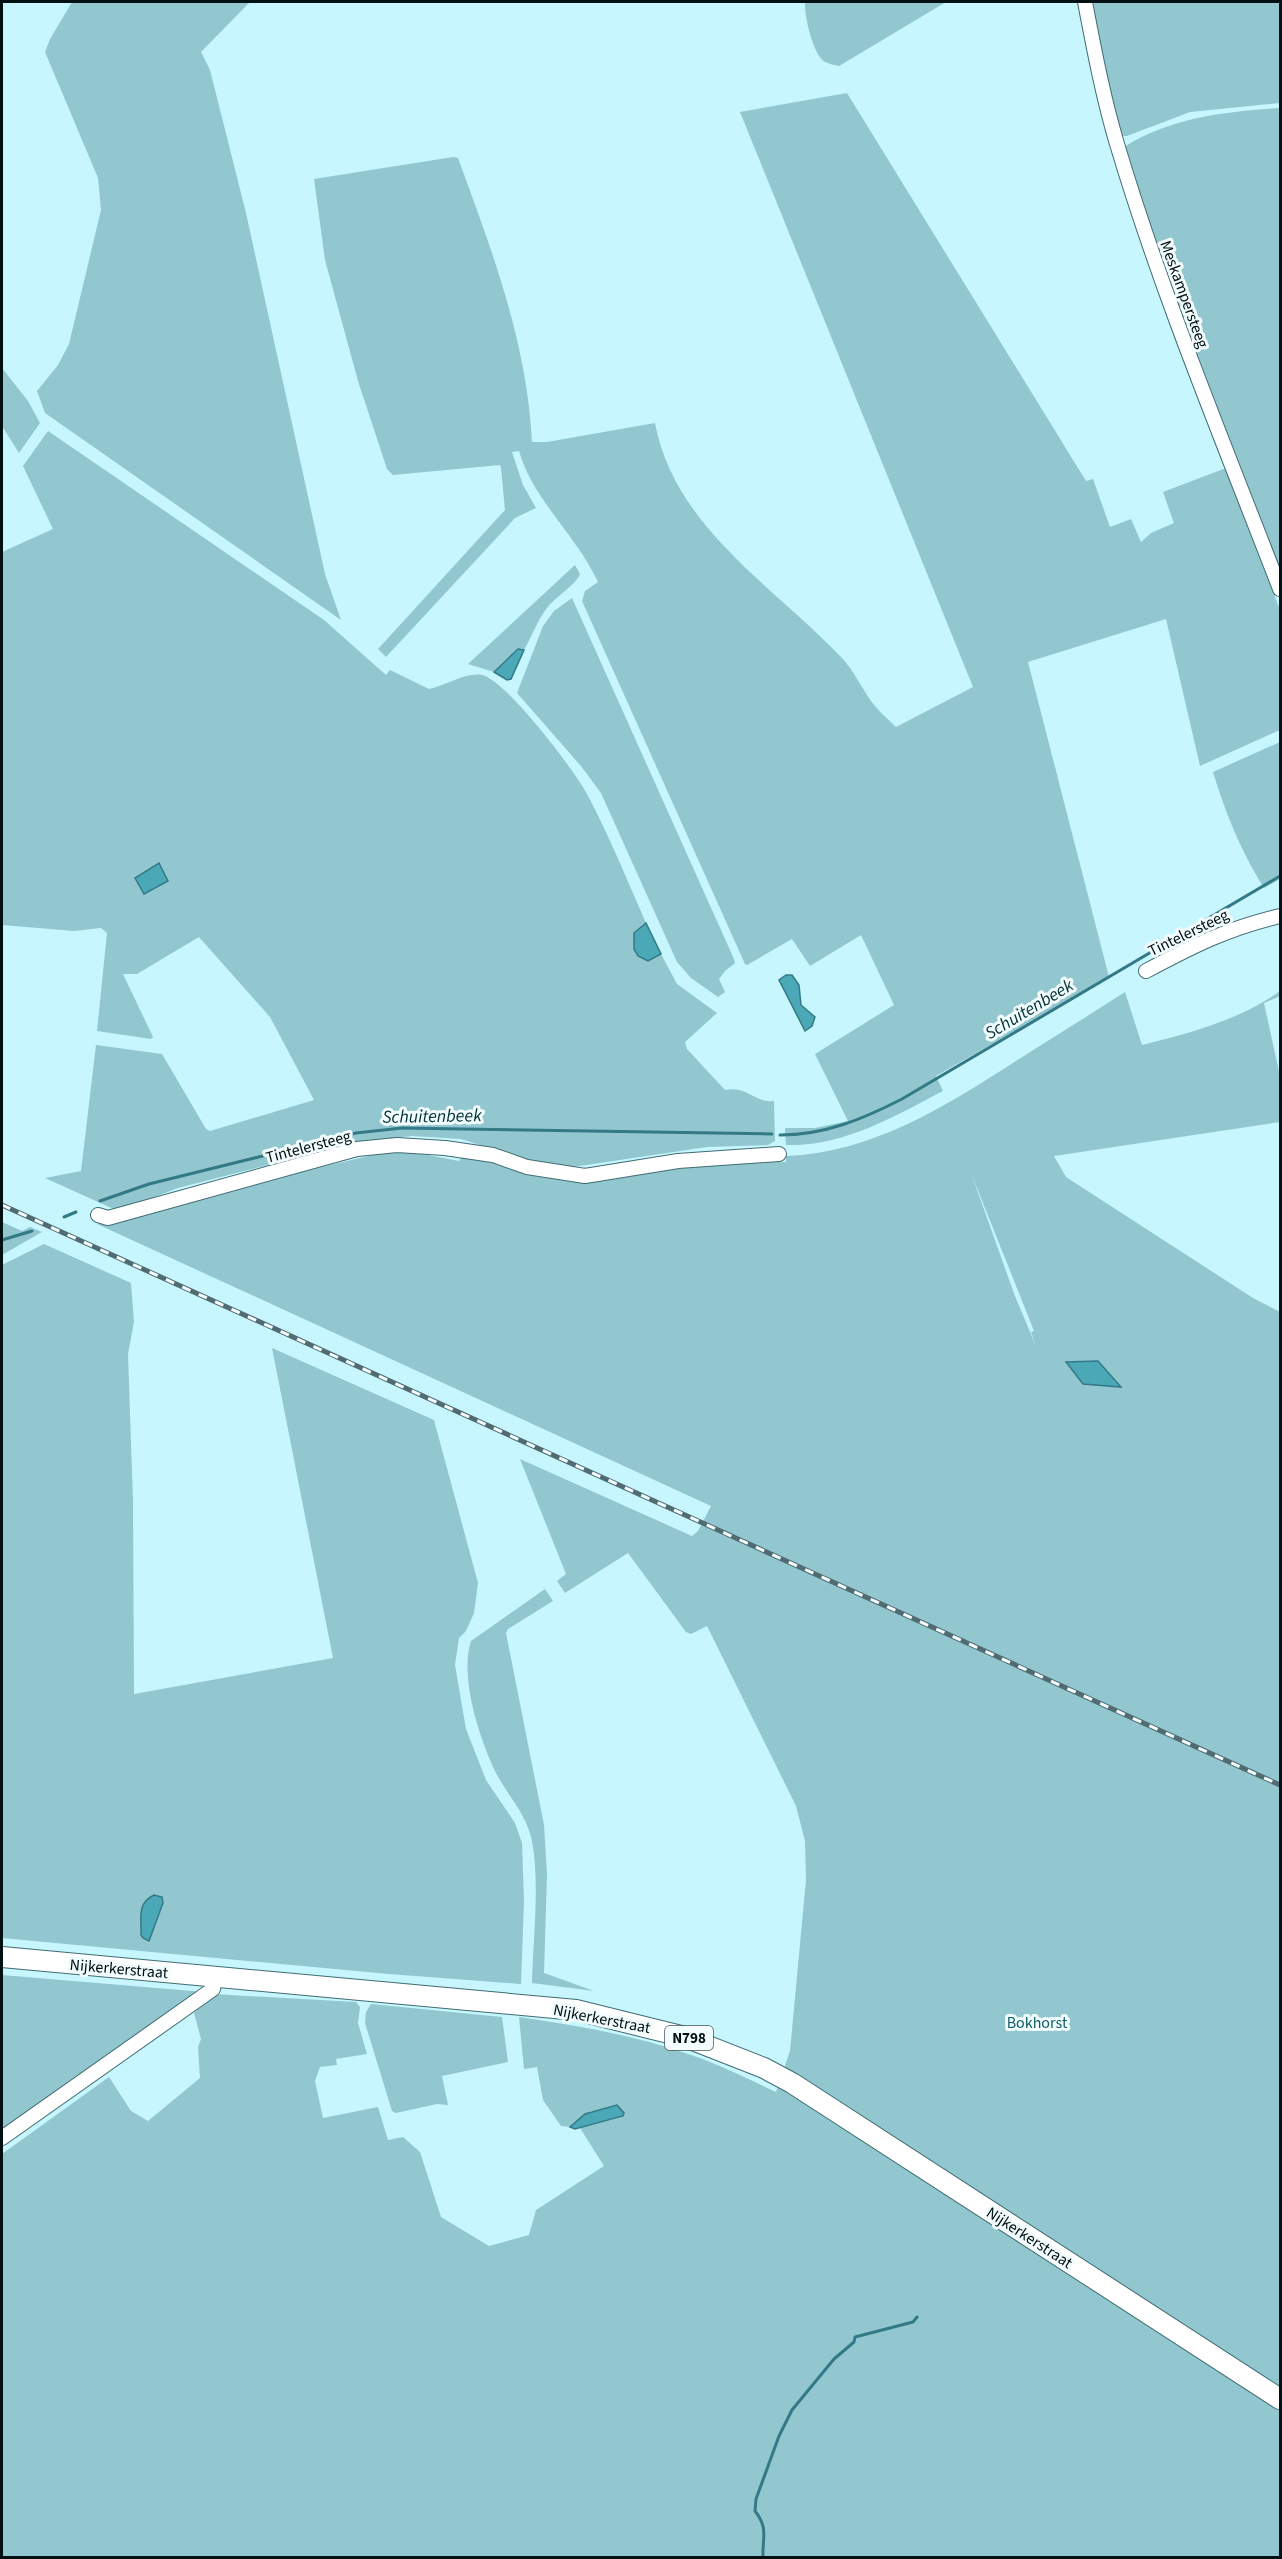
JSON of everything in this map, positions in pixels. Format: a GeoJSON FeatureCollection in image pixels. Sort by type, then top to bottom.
{"type":"FeatureCollection","features":[{"type":"Feature","properties":{"kind":"main road","name":"Nijkerkerstraat"},"geometry":{"type":"LineString","coordinates":[[2,1957],[576,2010],[695,2041],[764,2068],[792,2083],[1281,2398]]}},
{"type":"Feature","properties":{"kind":"street","name":"Meskampersteeg"},"geometry":{"type":"LineString","coordinates":[[1085,2],[1102,90],[1117,144],[1165,291],[1281,589]]}},
{"type":"Feature","properties":{"kind":"street","name":"Tintelersteeg"},"geometry":{"type":"LineString","coordinates":[[1146,971],[1218,934],[1245,924],[1281,916]]}},
{"type":"Feature","properties":{"kind":"street","name":"Tintelersteeg"},"geometry":{"type":"LineString","coordinates":[[98,1215],[108,1218],[357,1149],[397,1145],[445,1148],[493,1155],[527,1167],[585,1176],[678,1161],[779,1154]]}},
{"type":"Feature","properties":{"kind":"street"},"geometry":{"type":"LineString","coordinates":[[2,2138],[213,1989],[215,1977]]}},
{"type":"Feature","properties":{"kind":"green space"},"geometry":{"type":"Polygon","coordinates":[[[72,2],[250,2],[201,52],[210,70],[246,213],[325,574],[341,620],[45,413],[37,391],[58,365],[69,344],[101,210],[98,178],[45,52],[72,2]]]}},
{"type":"Feature","properties":{"kind":"green space"},"geometry":{"type":"Polygon","coordinates":[[[805,2],[946,2],[839,66],[825,62],[817,52],[808,25],[805,2]]]}},
{"type":"Feature","properties":{"kind":"green space"},"geometry":{"type":"Polygon","coordinates":[[[1093,2],[1280,2],[1280,103],[1190,112],[1127,136],[1120,136],[1103,61],[1093,2]]]}},
{"type":"Feature","properties":{"kind":"green space"},"geometry":{"type":"Polygon","coordinates":[[[847,93],[1086,481],[1093,479],[1110,527],[1131,519],[1141,542],[1151,533],[1174,523],[1163,492],[1226,468],[1280,610],[1280,730],[1200,766],[1166,619],[1028,662],[1109,977],[936,1076],[943,1091],[887,1120],[848,1135],[828,1141],[786,1145],[785,1128],[815,1128],[848,1121],[815,1054],[894,1005],[861,935],[810,966],[792,939],[747,965],[745,964],[582,601],[585,591],[598,582],[579,549],[534,486],[519,451],[512,452],[523,485],[536,508],[515,518],[386,657],[378,649],[505,510],[501,468],[500,465],[393,475],[387,469],[358,381],[325,260],[314,179],[458,158],[506,297],[523,369],[532,442],[547,442],[655,423],[666,460],[682,493],[704,524],[757,579],[845,661],[874,705],[896,727],[973,687],[740,112],[847,93]]]}},
{"type":"Feature","properties":{"kind":"green space"},"geometry":{"type":"Polygon","coordinates":[[[1280,108],[1280,580],[1173,298],[1124,147],[1161,129],[1199,118],[1280,108]]]}},
{"type":"Feature","properties":{"kind":"green space"},"geometry":{"type":"Polygon","coordinates":[[[2,368],[28,401],[40,423],[19,453],[2,426],[2,368]]]}},
{"type":"Feature","properties":{"kind":"green space"},"geometry":{"type":"Polygon","coordinates":[[[48,431],[324,620],[386,675],[390,670],[429,689],[462,677],[482,675],[507,692],[539,727],[587,794],[646,923],[641,926],[648,961],[661,954],[677,984],[717,1013],[685,1042],[687,1049],[725,1090],[739,1090],[762,1100],[774,1101],[775,1141],[768,1145],[707,1147],[573,1167],[531,1161],[461,1139],[412,1136],[358,1142],[178,1188],[118,1211],[45,1178],[81,1171],[96,1045],[162,1054],[206,1129],[210,1131],[314,1100],[270,1017],[199,937],[137,974],[123,974],[153,1037],[151,1039],[97,1031],[107,933],[101,928],[74,931],[2,925],[2,552],[53,529],[23,466],[48,431]]]}},
{"type":"Feature","properties":{"kind":"green space"},"geometry":{"type":"Polygon","coordinates":[[[575,565],[580,574],[578,578],[547,608],[524,650],[518,649],[494,672],[468,664],[575,565]]]}},
{"type":"Feature","properties":{"kind":"green space"},"geometry":{"type":"Polygon","coordinates":[[[572,598],[734,959],[735,963],[719,979],[725,992],[718,997],[691,978],[677,962],[601,793],[581,766],[517,693],[543,626],[554,611],[572,598]]]}},
{"type":"Feature","properties":{"kind":"green space"},"geometry":{"type":"Polygon","coordinates":[[[1280,742],[1280,879],[1264,888],[1235,832],[1213,772],[1280,742]]]}},
{"type":"Feature","properties":{"kind":"green space","name":"Bokhorst"},"geometry":{"type":"Polygon","coordinates":[[[1280,991],[1280,996],[1264,1003],[1280,1076],[1280,1122],[1054,1156],[1066,1177],[1253,1298],[1280,1312],[1280,2557],[2,2557],[2,2154],[109,2077],[131,2111],[148,2121],[200,2078],[198,2047],[201,2039],[194,2013],[213,1994],[356,2002],[360,2007],[358,2023],[367,2054],[336,2059],[337,2065],[320,2067],[315,2081],[323,2118],[378,2107],[388,2140],[403,2137],[420,2152],[441,2217],[489,2246],[529,2235],[536,2210],[604,2166],[580,2128],[622,2117],[591,2111],[570,2127],[561,2126],[543,2100],[537,2067],[524,2069],[519,2017],[606,2032],[670,2048],[713,2063],[776,2092],[790,2051],[806,1880],[805,1841],[796,1806],[707,1626],[691,1634],[686,1632],[628,1553],[565,1593],[557,1581],[566,1574],[520,1459],[692,1536],[698,1531],[711,1506],[97,1224],[160,1205],[381,1153],[412,1152],[459,1161],[462,1156],[494,1162],[539,1177],[575,1179],[772,1156],[775,1162],[786,1162],[786,1156],[817,1153],[848,1146],[906,1125],[987,1080],[1125,992],[1142,1045],[1178,1036],[1231,1018],[1280,991]],[[971,1173],[1015,1296],[1036,1346],[1031,1332],[1034,1331],[971,1173]]]}},
{"type":"Feature","properties":{"kind":"green space"},"geometry":{"type":"Polygon","coordinates":[[[2,1222],[22,1231],[30,1227],[42,1232],[2,1255],[2,1222]]]}},
{"type":"Feature","properties":{"kind":"green space"},"geometry":{"type":"Polygon","coordinates":[[[44,1244],[131,1283],[134,1322],[128,1354],[133,1502],[134,1694],[333,1658],[272,1348],[434,1420],[478,1583],[474,1613],[466,1631],[459,1638],[455,1665],[466,1729],[486,1780],[515,1823],[522,1843],[524,1901],[521,1984],[2,1938],[2,1265],[44,1244]]]}},
{"type":"Feature","properties":{"kind":"green space"},"geometry":{"type":"Polygon","coordinates":[[[545,1589],[553,1601],[508,1629],[506,1633],[544,1825],[547,1875],[544,1973],[594,1991],[532,1983],[536,1875],[532,1841],[522,1814],[496,1773],[490,1759],[478,1726],[469,1690],[468,1656],[471,1641],[545,1589]]]}},
{"type":"Feature","properties":{"kind":"green space"},"geometry":{"type":"Polygon","coordinates":[[[2,1975],[204,1992],[2,2137],[2,1975]]]}},
{"type":"Feature","properties":{"kind":"green space"},"geometry":{"type":"Polygon","coordinates":[[[371,2004],[502,2017],[508,2062],[442,2076],[448,2105],[437,2104],[396,2113],[392,2111],[365,2023],[366,2012],[371,2004]]]}},
{"type":"Feature","properties":{"kind":"shaded area"},"geometry":{"type":"Polygon","coordinates":[[[518,649],[524,650],[511,679],[507,680],[494,672],[518,649]]]}},
{"type":"Feature","properties":{"kind":"shaded area"},"geometry":{"type":"Polygon","coordinates":[[[159,863],[168,881],[144,894],[135,878],[159,863]]]}},
{"type":"Feature","properties":{"kind":"shaded area"},"geometry":{"type":"Polygon","coordinates":[[[646,923],[661,954],[648,961],[638,956],[634,949],[634,933],[646,923]]]}},
{"type":"Feature","properties":{"kind":"shaded area"},"geometry":{"type":"Polygon","coordinates":[[[786,975],[792,975],[799,985],[801,1005],[815,1017],[812,1026],[805,1031],[779,980],[786,975]]]}},
{"type":"Feature","properties":{"kind":"shaded area"},"geometry":{"type":"Polygon","coordinates":[[[1098,1361],[1121,1387],[1083,1384],[1066,1362],[1098,1361]]]}},
{"type":"Feature","properties":{"kind":"shaded area"},"geometry":{"type":"Polygon","coordinates":[[[154,1895],[162,1897],[163,1903],[149,1941],[141,1935],[141,1912],[148,1899],[154,1895]]]}},
{"type":"Feature","properties":{"kind":"shaded area"},"geometry":{"type":"Polygon","coordinates":[[[617,2105],[624,2113],[623,2116],[575,2129],[570,2127],[585,2114],[617,2105]]]}},
{"type":"Feature","properties":{"kind":"waterway","name":"Schuitenbeek"},"geometry":{"type":"LineString","coordinates":[[780,1135],[828,1129],[873,1113],[902,1099],[1280,876]]}},
{"type":"Feature","properties":{"kind":"waterway","name":"Schuitenbeek"},"geometry":{"type":"LineString","coordinates":[[100,1201],[149,1184],[356,1133],[402,1128],[772,1134]]}},
{"type":"Feature","properties":{"kind":"waterway","name":"Schuitenbeek"},"geometry":{"type":"LineString","coordinates":[[64,1217],[76,1212]]}},
{"type":"Feature","properties":{"kind":"waterway","name":"Schuitenbeek"},"geometry":{"type":"LineString","coordinates":[[2,1240],[32,1231]]}},
{"type":"Feature","properties":{"kind":"waterway"},"geometry":{"type":"LineString","coordinates":[[763,2558],[764,2533],[762,2523],[755,2511],[756,2499],[779,2436],[792,2410],[834,2359],[854,2342],[855,2337],[913,2322],[917,2317]]}},
{"type":"Feature","properties":{"kind":"railway"},"geometry":{"type":"LineString","coordinates":[[2,1205],[1280,1785]]}}]}
